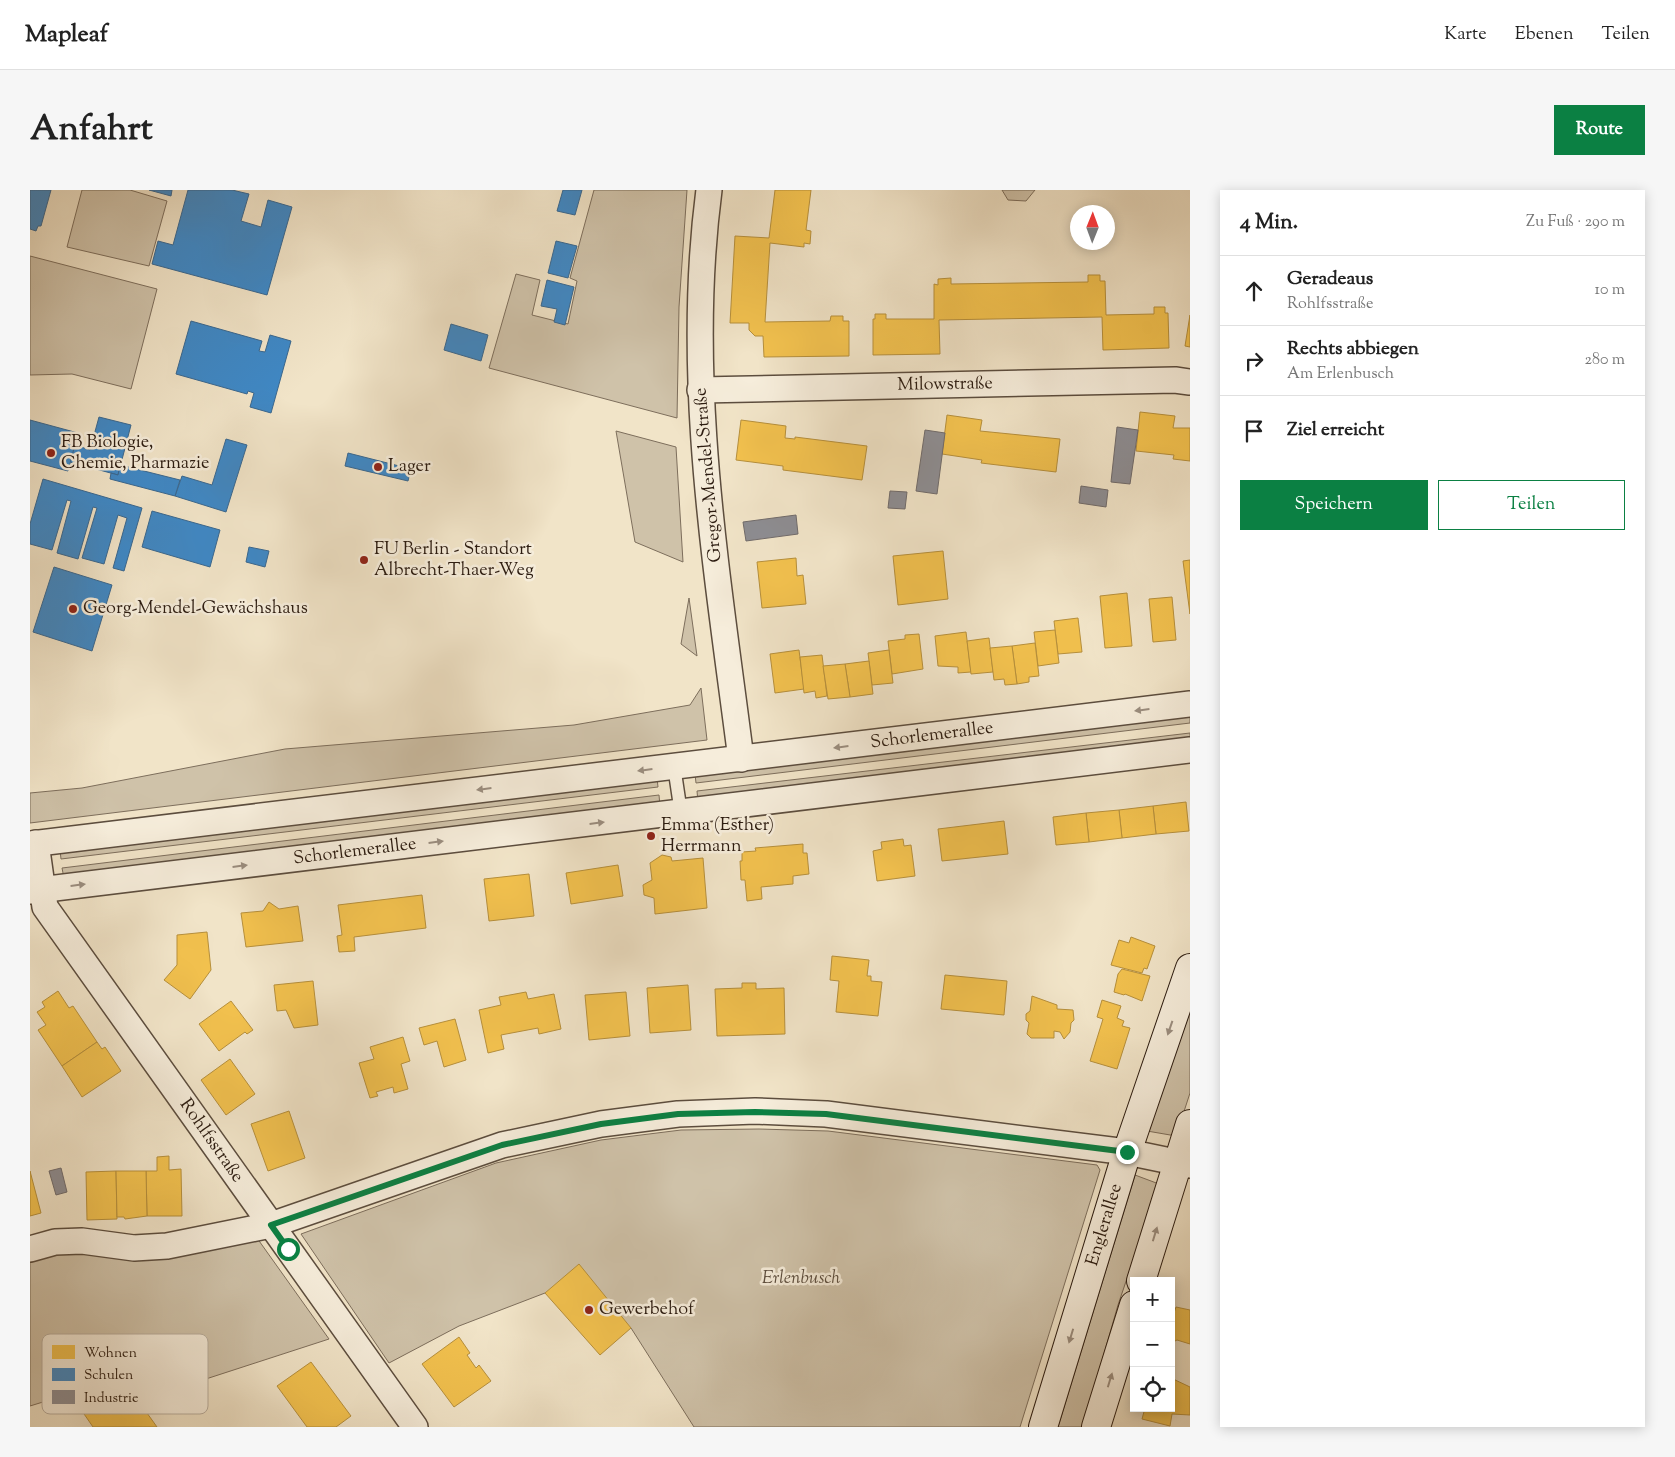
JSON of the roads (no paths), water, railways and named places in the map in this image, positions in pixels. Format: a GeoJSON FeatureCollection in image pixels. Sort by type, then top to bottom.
{"type":"FeatureCollection","features":[{"type":"Feature","properties":{"kind":"main road","name":"Englerallee"},"geometry":{"type":"LineString","coordinates":[[1043,1427],[1127,1152],[1190,968]]}},
{"type":"Feature","properties":{"kind":"main road"},"geometry":{"type":"LineString","coordinates":[[1142,1277],[1184,1164],[1190,1124]]}},
{"type":"Feature","properties":{"kind":"main road"},"geometry":{"type":"LineString","coordinates":[[1096,1427],[1130,1318]]}},
{"type":"Feature","properties":{"kind":"street","name":"Gregor-Mendel-Straße"},"geometry":{"type":"LineString","coordinates":[[709,190],[700,303],[700,390],[706,464],[741,759]]}},
{"type":"Feature","properties":{"kind":"street","name":"Milowstraße"},"geometry":{"type":"LineString","coordinates":[[700,390],[1175,380],[1190,382]]}},
{"type":"Feature","properties":{"kind":"street","name":"Schorlemerallee"},"geometry":{"type":"LineString","coordinates":[[33,843],[1190,704]]}},
{"type":"Feature","properties":{"kind":"street","name":"Schorlemerallee"},"geometry":{"type":"LineString","coordinates":[[36,890],[1190,750]]}},
{"type":"Feature","properties":{"kind":"street","name":"Rohlfsstraße"},"geometry":{"type":"LineString","coordinates":[[33,843],[36,890],[45,907],[415,1427]]}},
{"type":"Feature","properties":{"kind":"street"},"geometry":{"type":"LineString","coordinates":[[30,1249],[55,1242],[82,1241],[134,1248],[167,1246],[271,1225],[502,1145],[601,1124],[678,1114],[755,1112],[826,1114],[1127,1152],[1184,1164]]}},
{"type":"Feature","properties":{"kind":"lane"},"geometry":{"type":"LineString","coordinates":[[674,766],[680,813]]}},
{"type":"Feature","properties":{"kind":"place","name":"FB Biologie, Chemie, Pharmazie"},"geometry":{"type":"Point","coordinates":[51,453]}},
{"type":"Feature","properties":{"kind":"place","name":"Lager"},"geometry":{"type":"Point","coordinates":[378,467]}},
{"type":"Feature","properties":{"kind":"place","name":"FU Berlin - Standort Albrecht-Thaer-Weg"},"geometry":{"type":"Point","coordinates":[364,560]}},
{"type":"Feature","properties":{"kind":"place","name":"Georg-Mendel-Gewächshaus"},"geometry":{"type":"Point","coordinates":[73,609]}},
{"type":"Feature","properties":{"kind":"place","name":"Emma (Esther) Herrmann"},"geometry":{"type":"Point","coordinates":[651,836]}},
{"type":"Feature","properties":{"kind":"place","name":"Gewerbehof"},"geometry":{"type":"Point","coordinates":[589,1310]}},
{"type":"Feature","properties":{"kind":"park label","name":"Erlenbusch"},"geometry":{"type":"Point","coordinates":[801,1279]}}]}
